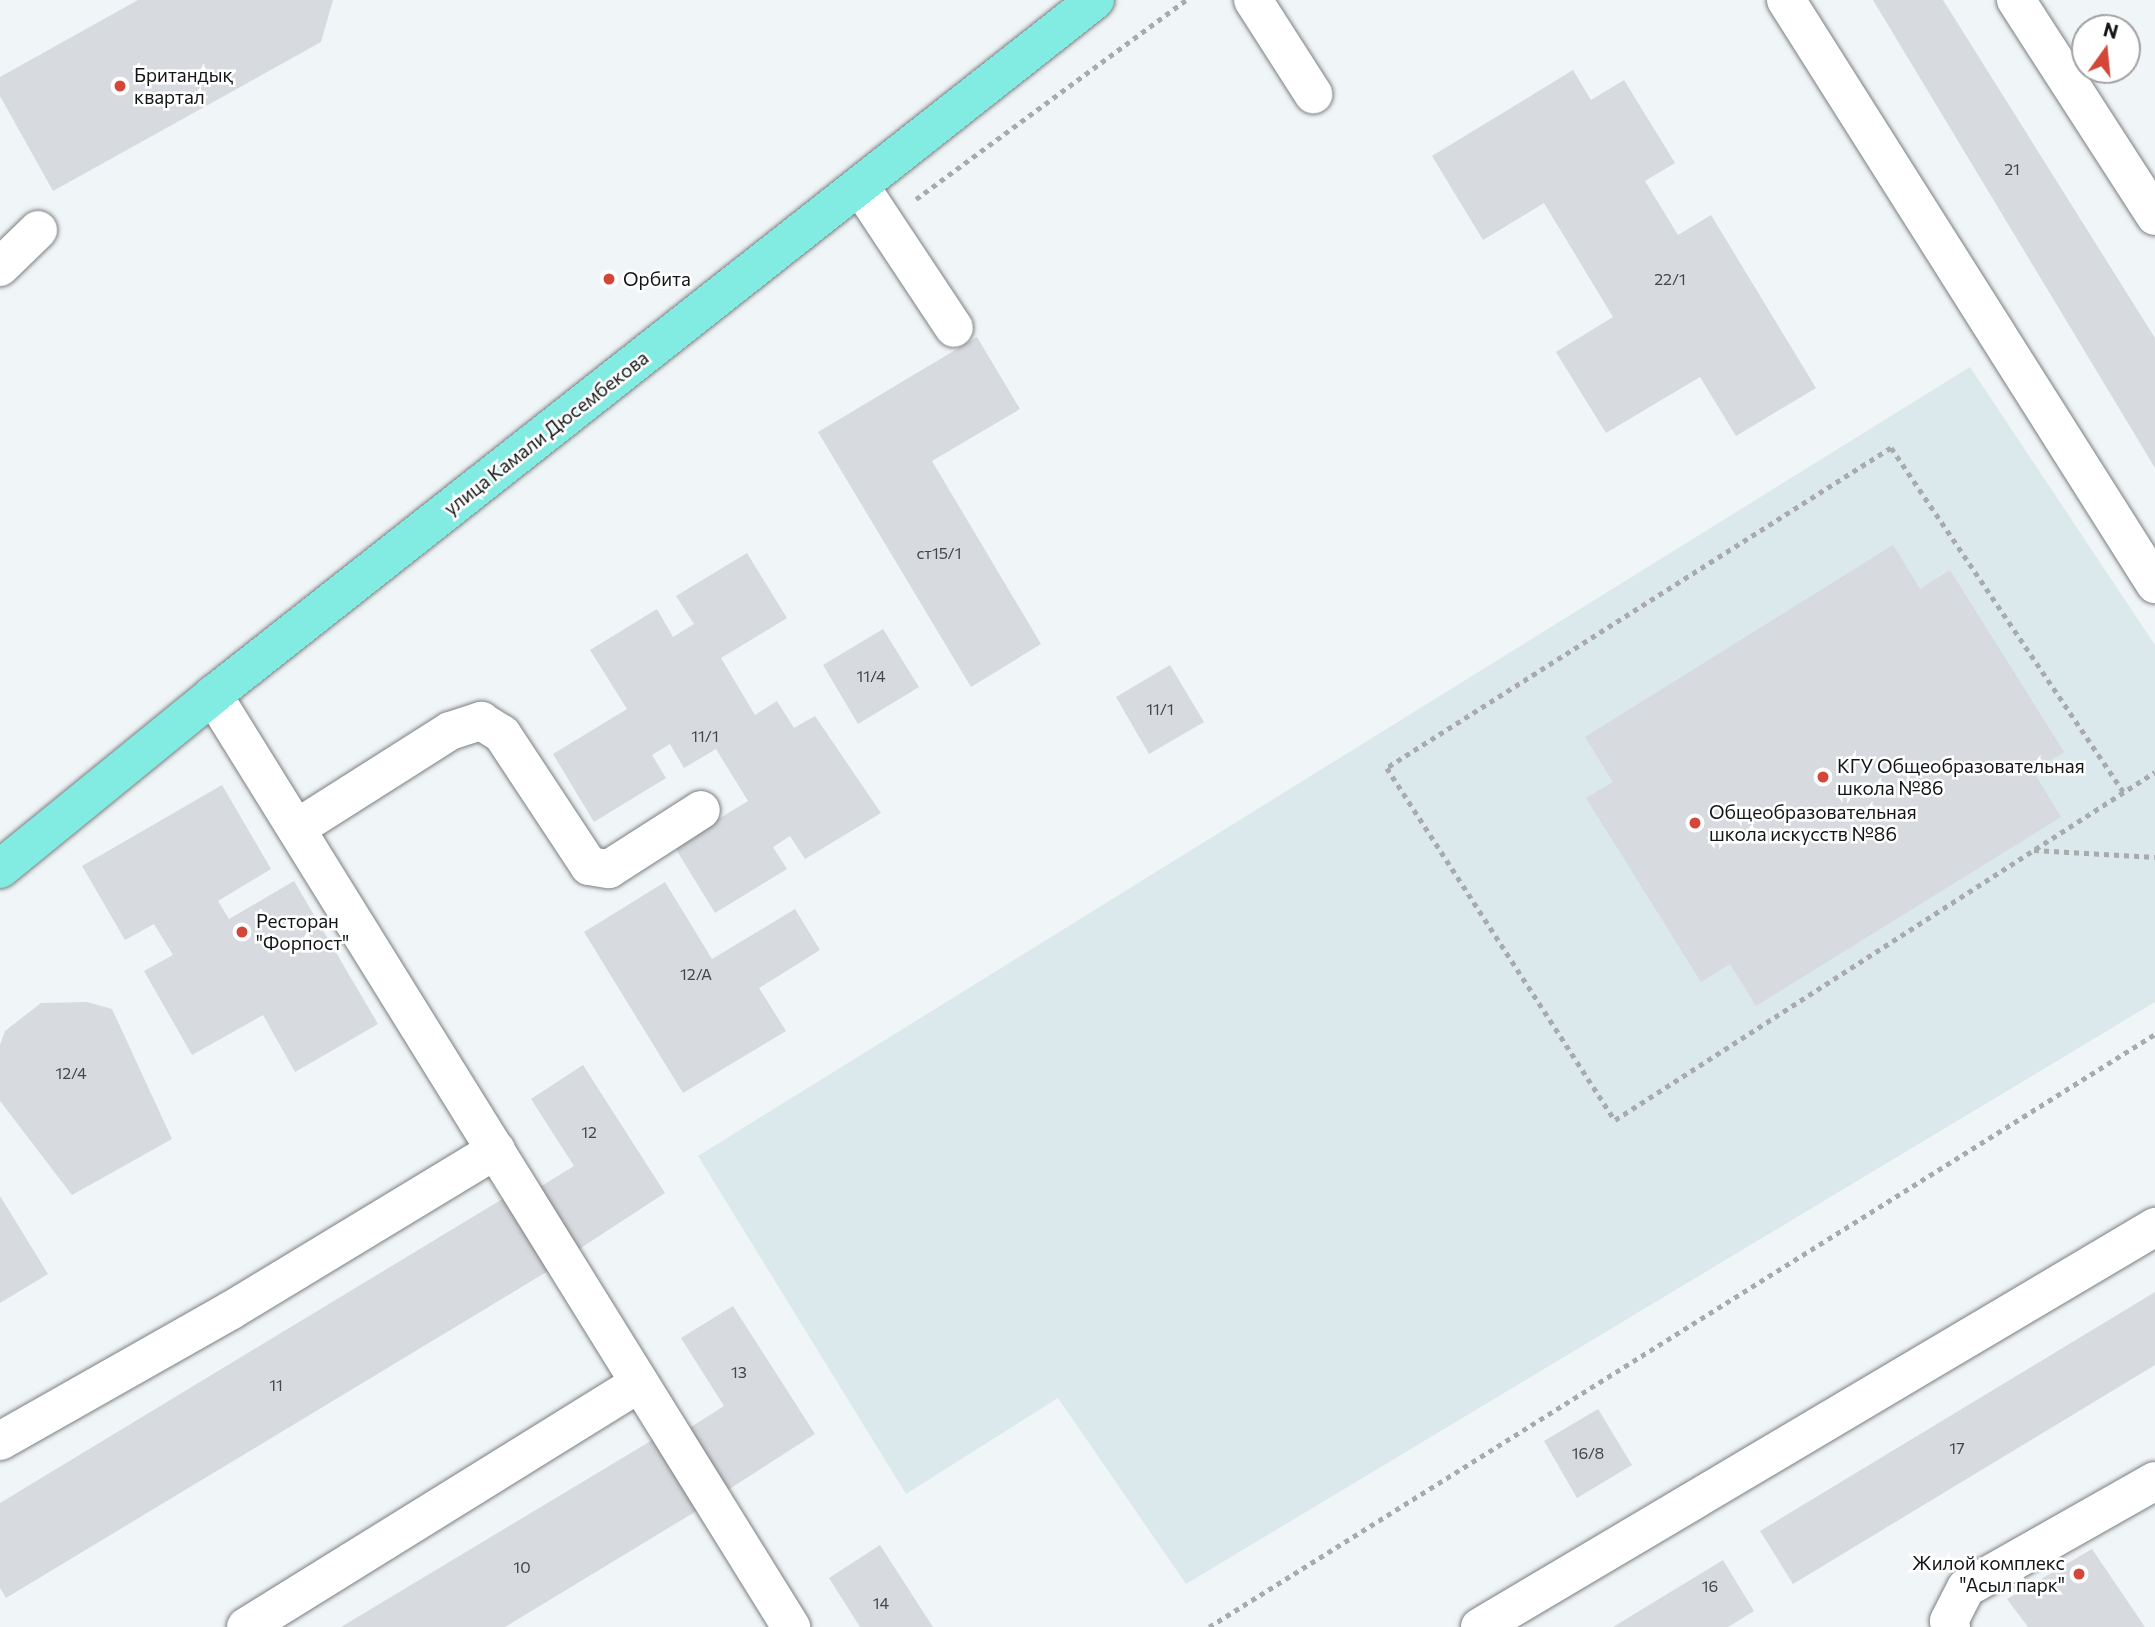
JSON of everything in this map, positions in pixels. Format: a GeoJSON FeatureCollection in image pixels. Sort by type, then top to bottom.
{"type":"FeatureCollection","features":[{"type":"Feature","properties":{"kind":"main road","name":"улица Камали Дюсембекова"},"geometry":{"type":"LineString","coordinates":[[0,870],[214,695],[1095,0]]}},
{"type":"Feature","properties":{"kind":"lane"},"geometry":{"type":"LineString","coordinates":[[1253,0],[1312,94]]}},
{"type":"Feature","properties":{"kind":"lane"},"geometry":{"type":"LineString","coordinates":[[1786,0],[2155,584]]}},
{"type":"Feature","properties":{"kind":"lane"},"geometry":{"type":"LineString","coordinates":[[2016,0],[2155,216]]}},
{"type":"Feature","properties":{"kind":"lane"},"geometry":{"type":"LineString","coordinates":[[860,186],[954,328]]}},
{"type":"Feature","properties":{"kind":"lane"},"geometry":{"type":"LineString","coordinates":[[0,267],[38,230]]}},
{"type":"Feature","properties":{"kind":"lane"},"geometry":{"type":"LineString","coordinates":[[214,695],[640,1383],[785,1625]]}},
{"type":"Feature","properties":{"kind":"lane"},"geometry":{"type":"LineString","coordinates":[[297,828],[450,731],[481,721],[502,734],[589,866],[609,869],[701,810]]}},
{"type":"Feature","properties":{"kind":"lane"},"geometry":{"type":"LineString","coordinates":[[0,1441],[219,1318],[496,1150]]}},
{"type":"Feature","properties":{"kind":"lane"},"geometry":{"type":"LineString","coordinates":[[1479,1627],[2155,1227]]}},
{"type":"Feature","properties":{"kind":"lane"},"geometry":{"type":"LineString","coordinates":[[247,1627],[640,1383]]}},
{"type":"Feature","properties":{"kind":"lane"},"geometry":{"type":"LineString","coordinates":[[1951,1627],[1948,1621],[1966,1588],[2155,1481]]}},
{"type":"Feature","properties":{"kind":"path"},"geometry":{"type":"LineString","coordinates":[[883,222],[1186,0]]}},
{"type":"Feature","properties":{"kind":"path"},"geometry":{"type":"LineString","coordinates":[[2123,792],[1891,448],[1387,768],[1615,1120],[2155,772]]}},
{"type":"Feature","properties":{"kind":"path"},"geometry":{"type":"LineString","coordinates":[[2033,850],[2155,856]]}},
{"type":"Feature","properties":{"kind":"path"},"geometry":{"type":"LineString","coordinates":[[1209,1627],[2155,1034]]}},
{"type":"Feature","properties":{"kind":"shaded area","name":"Общеобразовательная школа искусств №86"},"geometry":{"type":"Polygon","coordinates":[[[1970,367],[2155,645],[2155,1002],[1186,1584],[1058,1398],[906,1494],[698,1156],[1970,367]]]}},
{"type":"Feature","properties":{"kind":"building","name":"Британдық квартал"},"geometry":{"type":"Polygon","coordinates":[[[138,0],[333,0],[321,42],[53,191],[0,96],[0,77],[138,0]]]}},
{"type":"Feature","properties":{"kind":"building"},"geometry":{"type":"Polygon","coordinates":[[[1873,0],[1943,0],[2155,338],[2155,468],[1873,0]]]}},
{"type":"Feature","properties":{"kind":"building"},"geometry":{"type":"Polygon","coordinates":[[[1573,70],[1591,100],[1624,80],[1675,163],[1645,181],[1678,235],[1711,215],[1816,388],[1736,436],[1700,377],[1606,433],[1556,352],[1613,317],[1544,203],[1483,240],[1432,156],[1573,70]]]}},
{"type":"Feature","properties":{"kind":"building"},"geometry":{"type":"Polygon","coordinates":[[[977,337],[1020,409],[932,461],[1041,644],[971,687],[818,432],[977,337]]]}},
{"type":"Feature","properties":{"kind":"building","name":"КГУ Общеобразовательная школа №86"},"geometry":{"type":"Polygon","coordinates":[[[1893,545],[1920,589],[1950,570],[2064,752],[2033,771],[2061,817],[1756,1006],[1730,964],[1701,982],[1586,798],[1613,782],[1585,737],[1893,545]]]}},
{"type":"Feature","properties":{"kind":"building"},"geometry":{"type":"Polygon","coordinates":[[[747,553],[787,618],[721,658],[755,715],[777,701],[794,728],[815,716],[881,813],[805,859],[790,836],[773,847],[787,869],[715,913],[674,846],[748,801],[716,749],[684,768],[670,744],[652,755],[666,778],[594,822],[553,754],[627,709],[590,650],[657,609],[673,637],[694,624],[676,596],[747,553]]]}},
{"type":"Feature","properties":{"kind":"building"},"geometry":{"type":"Polygon","coordinates":[[[883,629],[919,687],[858,724],[823,665],[883,629]]]}},
{"type":"Feature","properties":{"kind":"building"},"geometry":{"type":"Polygon","coordinates":[[[1170,665],[1204,722],[1149,754],[1116,697],[1170,665]]]}},
{"type":"Feature","properties":{"kind":"building","name":"Ресторан \"Форпост\""},"geometry":{"type":"Polygon","coordinates":[[[222,785],[271,869],[218,901],[229,919],[294,881],[378,1024],[295,1072],[263,1015],[192,1055],[144,971],[173,955],[154,924],[125,940],[82,866],[222,785]]]}},
{"type":"Feature","properties":{"kind":"building"},"geometry":{"type":"Polygon","coordinates":[[[665,882],[712,959],[795,909],[820,950],[759,988],[786,1031],[683,1093],[584,932],[665,882]]]}},
{"type":"Feature","properties":{"kind":"building"},"geometry":{"type":"Polygon","coordinates":[[[87,1002],[112,1009],[172,1139],[72,1195],[0,1101],[0,1045],[5,1031],[41,1003],[87,1002]]]}},
{"type":"Feature","properties":{"kind":"building"},"geometry":{"type":"Polygon","coordinates":[[[583,1065],[665,1193],[570,1255],[530,1193],[574,1166],[531,1099],[583,1065]]]}},
{"type":"Feature","properties":{"kind":"building"},"geometry":{"type":"Polygon","coordinates":[[[509,1195],[553,1268],[6,1598],[0,1588],[0,1503],[509,1195]]]}},
{"type":"Feature","properties":{"kind":"building"},"geometry":{"type":"Polygon","coordinates":[[[0,1196],[48,1274],[0,1303],[0,1196]]]}},
{"type":"Feature","properties":{"kind":"building"},"geometry":{"type":"Polygon","coordinates":[[[2155,1292],[2155,1365],[1793,1584],[1760,1531],[2155,1292]]]}},
{"type":"Feature","properties":{"kind":"building"},"geometry":{"type":"Polygon","coordinates":[[[733,1306],[815,1434],[720,1495],[680,1434],[724,1406],[681,1338],[733,1306]]]}},
{"type":"Feature","properties":{"kind":"building"},"geometry":{"type":"Polygon","coordinates":[[[1598,1409],[1632,1465],[1577,1498],[1544,1441],[1598,1409]]]}},
{"type":"Feature","properties":{"kind":"building"},"geometry":{"type":"Polygon","coordinates":[[[659,1436],[703,1507],[505,1627],[341,1627],[659,1436]]]}},
{"type":"Feature","properties":{"kind":"building"},"geometry":{"type":"Polygon","coordinates":[[[880,1545],[933,1627],[860,1627],[829,1578],[880,1545]]]}},
{"type":"Feature","properties":{"kind":"building","name":"Жилой комплекс \"Асыл парк\""},"geometry":{"type":"Polygon","coordinates":[[[2092,1549],[2145,1627],[2028,1627],[2007,1599],[2092,1549]]]}},
{"type":"Feature","properties":{"kind":"building"},"geometry":{"type":"Polygon","coordinates":[[[1723,1560],[1754,1611],[1728,1627],[1613,1627],[1723,1560]]]}},
{"type":"Feature","properties":{"kind":"place","name":"Британдық квартал"},"geometry":{"type":"Point","coordinates":[120,86]}},
{"type":"Feature","properties":{"kind":"place","name":"Орбита"},"geometry":{"type":"Point","coordinates":[609,279]}},
{"type":"Feature","properties":{"kind":"place","name":"КГУ Общеобразовательная школа №86"},"geometry":{"type":"Point","coordinates":[1823,777]}},
{"type":"Feature","properties":{"kind":"place","name":"Общеобразовательная школа искусств №86"},"geometry":{"type":"Point","coordinates":[1695,823]}},
{"type":"Feature","properties":{"kind":"place","name":"Ресторан \"Форпост\""},"geometry":{"type":"Point","coordinates":[242,932]}},
{"type":"Feature","properties":{"kind":"place","name":"Жилой комплекс \"Асыл парк\""},"geometry":{"type":"Point","coordinates":[2079,1574]}}]}
